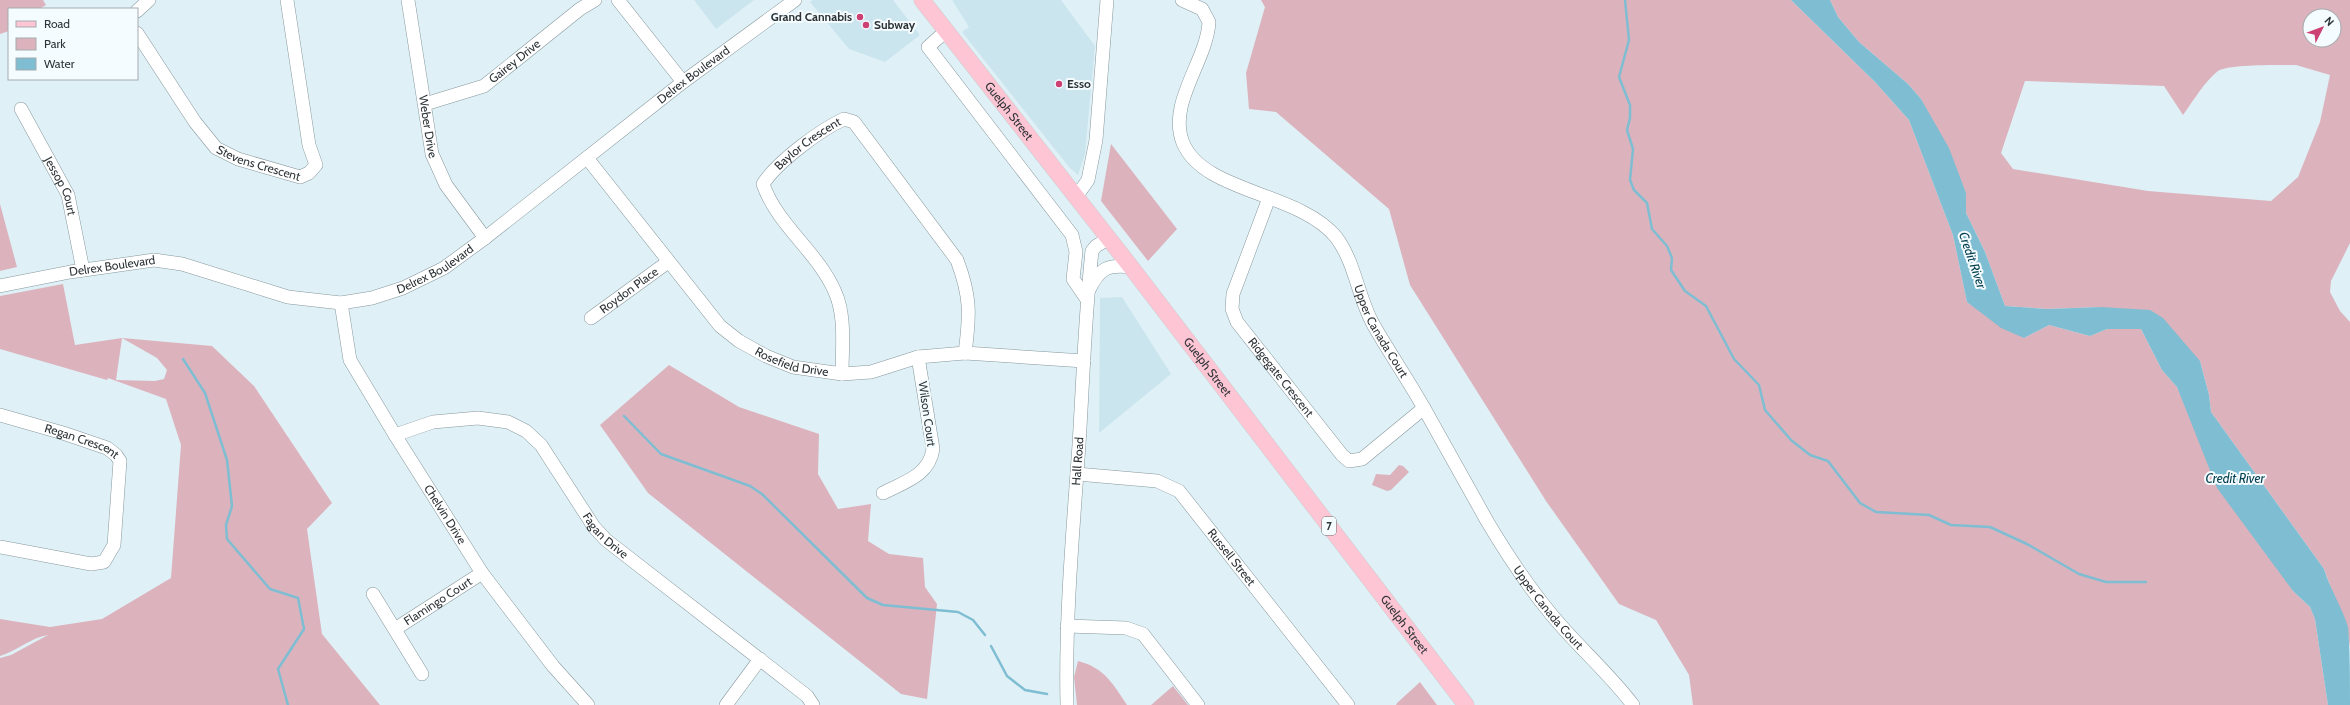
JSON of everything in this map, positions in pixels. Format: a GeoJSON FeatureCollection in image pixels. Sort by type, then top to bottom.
{"type":"FeatureCollection","features":[{"type":"Feature","properties":{"kind":"main road","name":"Guelph Street"},"geometry":{"type":"LineString","coordinates":[[922,0],[1131,267],[1466,705]]}},
{"type":"Feature","properties":{"kind":"street"},"geometry":{"type":"LineString","coordinates":[[138,10],[149,0]]}},
{"type":"Feature","properties":{"kind":"street","name":"Stevens Crescent"},"geometry":{"type":"LineString","coordinates":[[138,35],[195,122],[216,148],[238,159],[300,177],[309,173],[316,165],[309,145],[287,0]]}},
{"type":"Feature","properties":{"kind":"street","name":"Weber Drive"},"geometry":{"type":"LineString","coordinates":[[408,0],[432,154],[446,185],[485,238]]}},
{"type":"Feature","properties":{"kind":"street","name":"Gairey Drive"},"geometry":{"type":"LineString","coordinates":[[425,104],[484,86],[580,9],[595,0]]}},
{"type":"Feature","properties":{"kind":"street"},"geometry":{"type":"LineString","coordinates":[[618,0],[683,82]]}},
{"type":"Feature","properties":{"kind":"street","name":"Delrex Boulevard"},"geometry":{"type":"LineString","coordinates":[[0,286],[82,270],[154,260],[182,264],[288,297],[341,302],[372,298],[403,288],[444,268],[485,238],[683,82],[795,0]]}},
{"type":"Feature","properties":{"kind":"street"},"geometry":{"type":"LineString","coordinates":[[1076,197],[1088,180],[1096,140],[1107,0]]}},
{"type":"Feature","properties":{"kind":"street","name":"Upper Canada Court"},"geometry":{"type":"LineString","coordinates":[[1182,0],[1202,9],[1209,22],[1181,109],[1179,121],[1182,140],[1192,157],[1206,170],[1269,198],[1306,212],[1328,228],[1345,250],[1372,323],[1424,408],[1510,558],[1551,615],[1618,686],[1633,705]]}},
{"type":"Feature","properties":{"kind":"street","name":"Guelph Street"},"geometry":{"type":"LineString","coordinates":[[946,31],[928,46],[1072,235],[1076,252],[1073,279],[1086,298]]}},
{"type":"Feature","properties":{"kind":"street","name":"Jessop Court"},"geometry":{"type":"LineString","coordinates":[[21,109],[68,195],[82,270]]}},
{"type":"Feature","properties":{"kind":"street","name":"Baylor Crescent"},"geometry":{"type":"LineString","coordinates":[[842,374],[841,314],[836,293],[823,269],[769,200],[763,184],[771,172],[830,126],[844,119],[854,122],[957,260],[967,285],[969,318],[965,353]]}},
{"type":"Feature","properties":{"kind":"street","name":"Rosefield Drive"},"geometry":{"type":"LineString","coordinates":[[587,158],[720,326],[739,341],[766,356],[793,366],[842,374],[871,372],[918,357],[965,353],[1084,361]]}},
{"type":"Feature","properties":{"kind":"street","name":"Ridgegate Crescent"},"geometry":{"type":"LineString","coordinates":[[1269,198],[1233,294],[1232,309],[1237,322],[1344,457],[1350,461],[1362,459],[1424,408]]}},
{"type":"Feature","properties":{"kind":"street","name":"Hall Road"},"geometry":{"type":"LineString","coordinates":[[1067,705],[1067,626],[1084,361],[1086,298],[1092,251],[1096,246],[1108,239]]}},
{"type":"Feature","properties":{"kind":"street","name":"Roydon Place"},"geometry":{"type":"LineString","coordinates":[[591,318],[668,262]]}},
{"type":"Feature","properties":{"kind":"street"},"geometry":{"type":"LineString","coordinates":[[1086,298],[1095,279],[1104,269],[1116,265],[1131,267]]}},
{"type":"Feature","properties":{"kind":"street","name":"Chelvin Drive"},"geometry":{"type":"LineString","coordinates":[[341,302],[350,360],[395,435],[482,573],[552,666],[588,705]]}},
{"type":"Feature","properties":{"kind":"street","name":"Wilson Court"},"geometry":{"type":"LineString","coordinates":[[882,493],[921,474],[932,459],[933,449],[918,357]]}},
{"type":"Feature","properties":{"kind":"street","name":"Regan Crescent"},"geometry":{"type":"LineString","coordinates":[[0,416],[63,433],[107,448],[116,455],[120,461],[114,545],[104,562],[91,564],[0,548]]}},
{"type":"Feature","properties":{"kind":"street","name":"Fagan Drive"},"geometry":{"type":"LineString","coordinates":[[395,435],[433,422],[478,418],[508,422],[526,431],[540,445],[594,527],[606,540],[760,659],[806,696],[814,705]]}},
{"type":"Feature","properties":{"kind":"street","name":"Russell Street"},"geometry":{"type":"LineString","coordinates":[[1077,474],[1157,481],[1179,491],[1348,705]]}},
{"type":"Feature","properties":{"kind":"street","name":"Flamingo Court"},"geometry":{"type":"LineString","coordinates":[[395,630],[482,573]]}},
{"type":"Feature","properties":{"kind":"street","name":"Flamingo Court"},"geometry":{"type":"LineString","coordinates":[[373,594],[422,674]]}},
{"type":"Feature","properties":{"kind":"street"},"geometry":{"type":"LineString","coordinates":[[1067,626],[1126,628],[1144,634],[1198,705]]}},
{"type":"Feature","properties":{"kind":"street"},"geometry":{"type":"LineString","coordinates":[[726,705],[760,659]]}},
{"type":"Feature","properties":{"kind":"shaded area"},"geometry":{"type":"Polygon","coordinates":[[[694,0],[754,0],[716,29],[694,0]]]}},
{"type":"Feature","properties":{"kind":"shaded area"},"geometry":{"type":"Polygon","coordinates":[[[813,0],[893,0],[920,35],[885,62],[849,49],[810,2],[813,0]]]}},
{"type":"Feature","properties":{"kind":"shaded area"},"geometry":{"type":"Polygon","coordinates":[[[952,0],[1061,0],[1095,46],[1085,154],[1078,175],[1069,167],[962,32],[969,27],[952,0]]]}},
{"type":"Feature","properties":{"kind":"shaded area"},"geometry":{"type":"Polygon","coordinates":[[[1122,297],[1171,374],[1099,433],[1100,298],[1122,297]]]}},
{"type":"Feature","properties":{"kind":"green space"},"geometry":{"type":"Polygon","coordinates":[[[0,0],[43,0],[46,5],[41,8],[8,8],[8,31],[0,34],[0,0]]]}},
{"type":"Feature","properties":{"kind":"green space"},"geometry":{"type":"Polygon","coordinates":[[[1261,0],[1791,0],[1875,82],[1909,120],[1953,235],[1967,302],[2024,338],[2049,325],[2090,336],[2107,329],[2141,329],[2162,370],[2177,387],[2186,407],[2293,591],[2310,607],[2315,619],[2328,705],[1693,705],[1689,675],[1656,620],[1619,604],[1546,501],[1410,285],[1389,209],[1276,112],[1249,109],[1246,73],[1265,7],[1261,0]]]}},
{"type":"Feature","properties":{"kind":"green space"},"geometry":{"type":"Polygon","coordinates":[[[1830,0],[2350,0],[2350,243],[2331,281],[2330,292],[2340,311],[2350,322],[2350,647],[2343,617],[2324,569],[2211,412],[2209,395],[2200,361],[2101,307],[2047,309],[2005,306],[1985,252],[1966,213],[1966,193],[1921,99],[1908,84],[1859,42],[1838,17],[1830,0]],[[2296,65],[2243,66],[2224,69],[2213,75],[2183,115],[2164,86],[2025,81],[2001,153],[2013,169],[2148,191],[2271,201],[2298,177],[2320,122],[2330,75],[2296,65]]]}},
{"type":"Feature","properties":{"kind":"green space"},"geometry":{"type":"Polygon","coordinates":[[[1111,144],[1177,229],[1148,261],[1101,201],[1111,144]]]}},
{"type":"Feature","properties":{"kind":"green space"},"geometry":{"type":"Polygon","coordinates":[[[0,204],[17,267],[0,271],[0,204]]]}},
{"type":"Feature","properties":{"kind":"green space"},"geometry":{"type":"Polygon","coordinates":[[[63,284],[75,345],[122,338],[212,346],[254,386],[332,503],[307,529],[322,634],[380,705],[0,705],[0,658],[11,655],[48,635],[35,639],[0,656],[0,619],[50,627],[102,619],[171,578],[181,445],[166,399],[108,378],[107,380],[0,349],[0,296],[63,284]],[[122,338],[116,380],[155,381],[164,379],[167,370],[157,358],[122,338]]]}},
{"type":"Feature","properties":{"kind":"green space"},"geometry":{"type":"Polygon","coordinates":[[[669,365],[739,407],[819,434],[818,474],[838,509],[871,504],[868,541],[889,554],[923,558],[925,587],[937,604],[927,699],[901,694],[648,493],[600,425],[669,365]]]}},
{"type":"Feature","properties":{"kind":"green space"},"geometry":{"type":"Polygon","coordinates":[[[1399,465],[1403,466],[1409,472],[1391,490],[1387,491],[1372,485],[1376,474],[1390,475],[1399,465]]]}},
{"type":"Feature","properties":{"kind":"green space"},"geometry":{"type":"Polygon","coordinates":[[[1078,661],[1102,672],[1127,705],[1077,705],[1074,677],[1078,661]]]}},
{"type":"Feature","properties":{"kind":"green space"},"geometry":{"type":"Polygon","coordinates":[[[1420,682],[1437,705],[1396,705],[1397,703],[1420,682]]]}},
{"type":"Feature","properties":{"kind":"green space"},"geometry":{"type":"Polygon","coordinates":[[[1173,686],[1188,705],[1151,705],[1173,686]]]}},
{"type":"Feature","properties":{"kind":"water","name":"Credit River"},"geometry":{"type":"Polygon","coordinates":[[[1791,0],[1830,0],[1838,17],[1859,42],[1908,84],[1921,99],[1949,148],[1966,193],[1966,213],[1985,252],[2005,306],[2047,309],[2101,307],[2150,310],[2163,318],[2200,361],[2209,395],[2211,412],[2324,569],[2329,584],[2343,612],[2348,627],[2350,656],[2350,705],[2328,705],[2315,619],[2310,607],[2293,591],[2217,488],[2177,387],[2162,370],[2141,329],[2107,329],[2090,336],[2049,325],[2024,338],[2001,328],[1967,302],[1953,235],[1909,120],[1875,82],[1791,0]]]}},
{"type":"Feature","properties":{"kind":"waterway"},"geometry":{"type":"LineString","coordinates":[[1625,0],[1629,40],[1619,77],[1630,105],[1630,118],[1627,130],[1633,149],[1630,180],[1634,190],[1647,203],[1652,229],[1667,246],[1672,258],[1671,270],[1685,291],[1706,306],[1734,359],[1759,385],[1765,410],[1791,440],[1810,455],[1828,461],[1860,503],[1876,512],[1929,515],[1951,525],[1990,527],[2027,544],[2079,574],[2106,582],[2146,582]]}},
{"type":"Feature","properties":{"kind":"waterway"},"geometry":{"type":"LineString","coordinates":[[183,359],[205,393],[227,460],[232,506],[226,525],[227,539],[270,589],[298,598],[304,629],[278,669],[288,705]]}},
{"type":"Feature","properties":{"kind":"waterway"},"geometry":{"type":"LineString","coordinates":[[624,416],[661,454],[750,486],[762,494],[867,598],[883,605],[958,612],[973,620],[985,635]]}},
{"type":"Feature","properties":{"kind":"waterway"},"geometry":{"type":"LineString","coordinates":[[991,646],[1007,676],[1025,690],[1047,694]]}},
{"type":"Feature","properties":{"kind":"place","name":"Grand Cannabis"},"geometry":{"type":"Point","coordinates":[860,17]}},
{"type":"Feature","properties":{"kind":"place","name":"Subway"},"geometry":{"type":"Point","coordinates":[866,25]}},
{"type":"Feature","properties":{"kind":"place","name":"Esso"},"geometry":{"type":"Point","coordinates":[1059,84]}}]}
